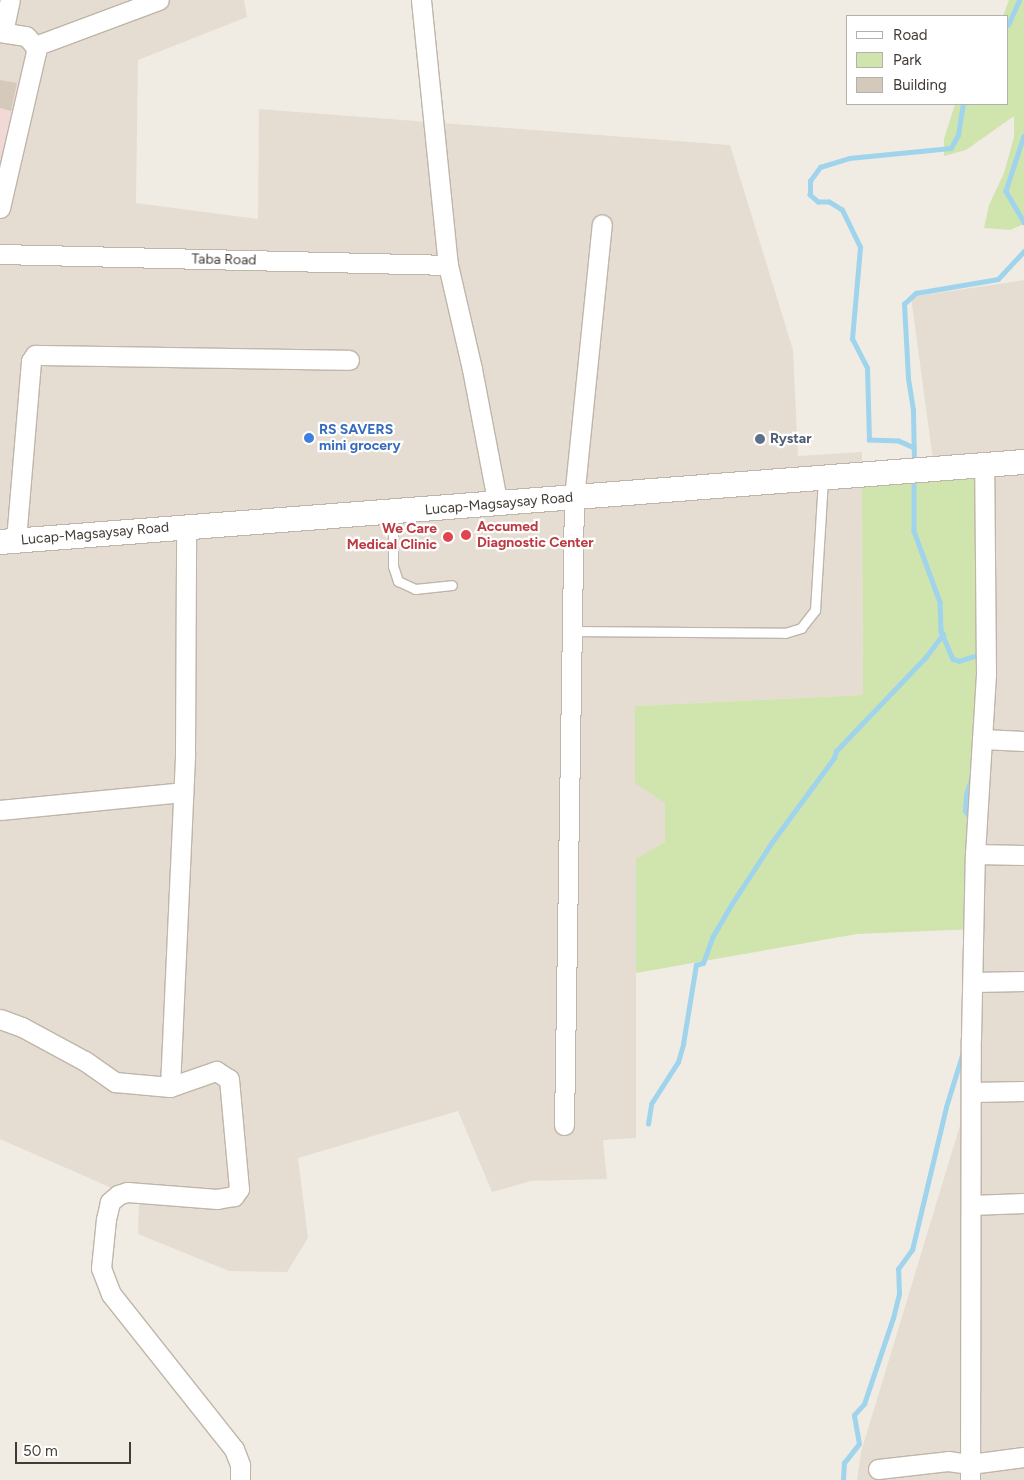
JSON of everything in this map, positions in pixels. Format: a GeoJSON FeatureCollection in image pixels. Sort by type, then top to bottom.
{"type":"FeatureCollection","features":[{"type":"Feature","properties":{"kind":"street"},"geometry":{"type":"LineString","coordinates":[[0,208],[32,78],[35,46],[26,36],[2,32],[10,0]]}},
{"type":"Feature","properties":{"kind":"street"},"geometry":{"type":"LineString","coordinates":[[35,46],[160,0]]}},
{"type":"Feature","properties":{"kind":"street"},"geometry":{"type":"LineString","coordinates":[[421,0],[448,265],[472,369],[498,505]]}},
{"type":"Feature","properties":{"kind":"street"},"geometry":{"type":"LineString","coordinates":[[564,1125],[570,631],[574,498],[602,224]]}},
{"type":"Feature","properties":{"kind":"street","name":"Taba Road"},"geometry":{"type":"LineString","coordinates":[[0,254],[448,265]]}},
{"type":"Feature","properties":{"kind":"street"},"geometry":{"type":"LineString","coordinates":[[8,541],[31,362],[36,356],[349,360]]}},
{"type":"Feature","properties":{"kind":"street","name":"Lucap-Magsaysay Road"},"geometry":{"type":"LineString","coordinates":[[8,541],[186,526],[498,505],[1024,462]]}},
{"type":"Feature","properties":{"kind":"street"},"geometry":{"type":"LineString","coordinates":[[970,1472],[975,854],[986,674],[984,464]]}},
{"type":"Feature","properties":{"kind":"street"},"geometry":{"type":"LineString","coordinates":[[170,1087],[183,792],[186,526]]}},
{"type":"Feature","properties":{"kind":"street"},"geometry":{"type":"LineString","coordinates":[[982,739],[1024,740]]}},
{"type":"Feature","properties":{"kind":"street"},"geometry":{"type":"LineString","coordinates":[[0,810],[183,792]]}},
{"type":"Feature","properties":{"kind":"street"},"geometry":{"type":"LineString","coordinates":[[975,854],[1024,855]]}},
{"type":"Feature","properties":{"kind":"street"},"geometry":{"type":"LineString","coordinates":[[973,982],[1024,981]]}},
{"type":"Feature","properties":{"kind":"street"},"geometry":{"type":"LineString","coordinates":[[0,1019],[22,1026],[85,1061],[115,1082],[170,1087],[216,1070],[229,1079],[239,1189],[228,1199],[127,1192],[118,1195],[110,1202],[106,1219],[102,1268],[111,1294],[234,1449],[240,1465],[240,1480]]}},
{"type":"Feature","properties":{"kind":"street"},"geometry":{"type":"LineString","coordinates":[[972,1092],[1024,1091]]}},
{"type":"Feature","properties":{"kind":"street"},"geometry":{"type":"LineString","coordinates":[[972,1205],[1024,1203]]}},
{"type":"Feature","properties":{"kind":"street"},"geometry":{"type":"LineString","coordinates":[[878,1469],[948,1461],[970,1472],[1024,1458]]}},
{"type":"Feature","properties":{"kind":"lane"},"geometry":{"type":"LineString","coordinates":[[570,631],[785,633],[801,628],[815,610],[823,477]]}},
{"type":"Feature","properties":{"kind":"lane"},"geometry":{"type":"LineString","coordinates":[[392,512],[392,566],[398,581],[415,589],[452,585]]}},
{"type":"Feature","properties":{"kind":"shaded area"},"geometry":{"type":"Polygon","coordinates":[[[0,0],[244,0],[247,17],[138,60],[136,203],[258,219],[259,109],[730,145],[793,350],[798,456],[862,452],[863,695],[635,706],[665,803],[665,842],[636,860],[636,1138],[603,1140],[607,1179],[531,1181],[492,1192],[458,1111],[298,1158],[308,1238],[287,1272],[229,1271],[138,1234],[139,1200],[0,1139],[0,0]]]}},
{"type":"Feature","properties":{"kind":"shaded area"},"geometry":{"type":"Polygon","coordinates":[[[0,80],[32,85],[0,219],[0,80]]]}},
{"type":"Feature","properties":{"kind":"shaded area"},"geometry":{"type":"Polygon","coordinates":[[[1024,280],[1024,1480],[857,1480],[861,1452],[981,1056],[984,839],[911,297],[1024,280]]]}},
{"type":"Feature","properties":{"kind":"green space"},"geometry":{"type":"Polygon","coordinates":[[[1009,0],[1024,0],[1024,224],[1010,230],[984,228],[989,205],[1004,173],[1014,137],[1014,116],[966,150],[944,156],[944,139],[955,105],[1009,105],[1009,15],[1003,15],[1009,0]]]}},
{"type":"Feature","properties":{"kind":"green space"},"geometry":{"type":"Polygon","coordinates":[[[987,476],[976,929],[857,934],[636,973],[636,859],[665,842],[665,803],[635,783],[635,706],[863,695],[862,482],[987,476]]]}},
{"type":"Feature","properties":{"kind":"building"},"geometry":{"type":"Polygon","coordinates":[[[0,80],[17,83],[11,111],[0,108],[0,80]]]}},
{"type":"Feature","properties":{"kind":"waterway"},"geometry":{"type":"LineString","coordinates":[[1009,23],[1019,0]]}},
{"type":"Feature","properties":{"kind":"waterway"},"geometry":{"type":"LineString","coordinates":[[914,448],[898,441],[869,440],[867,368],[852,339],[860,247],[842,210],[829,202],[818,202],[810,195],[810,181],[820,167],[849,158],[951,148],[958,135],[963,105]]}},
{"type":"Feature","properties":{"kind":"waterway"},"geometry":{"type":"LineString","coordinates":[[1024,136],[1006,191],[1024,222]]}},
{"type":"Feature","properties":{"kind":"waterway"},"geometry":{"type":"LineString","coordinates":[[914,464],[913,410],[908,378],[904,304],[916,293],[998,279],[1024,251]]}},
{"type":"Feature","properties":{"kind":"waterway"},"geometry":{"type":"LineString","coordinates":[[914,477],[914,531],[940,602],[941,631],[953,659],[959,661],[980,654]]}},
{"type":"Feature","properties":{"kind":"waterway"},"geometry":{"type":"LineString","coordinates":[[648,1124],[651,1104],[678,1062],[683,1044],[696,965],[703,963],[712,938],[731,905],[772,842],[834,758],[836,751],[925,658],[943,634]]}},
{"type":"Feature","properties":{"kind":"waterway"},"geometry":{"type":"LineString","coordinates":[[971,780],[966,795],[965,811],[971,819]]}},
{"type":"Feature","properties":{"kind":"waterway"},"geometry":{"type":"LineString","coordinates":[[843,1480],[844,1463],[859,1444],[854,1415],[864,1404],[893,1318],[899,1294],[898,1269],[912,1250],[946,1107],[963,1052]]}},
{"type":"Feature","properties":{"kind":"place","name":"RS SAVERS mini grocery"},"geometry":{"type":"Point","coordinates":[309,438]}},
{"type":"Feature","properties":{"kind":"place","name":"Rystar"},"geometry":{"type":"Point","coordinates":[760,439]}},
{"type":"Feature","properties":{"kind":"place","name":"Accumed Diagnostic Center"},"geometry":{"type":"Point","coordinates":[466,535]}},
{"type":"Feature","properties":{"kind":"place","name":"We Care Medical Clinic"},"geometry":{"type":"Point","coordinates":[448,537]}}]}
